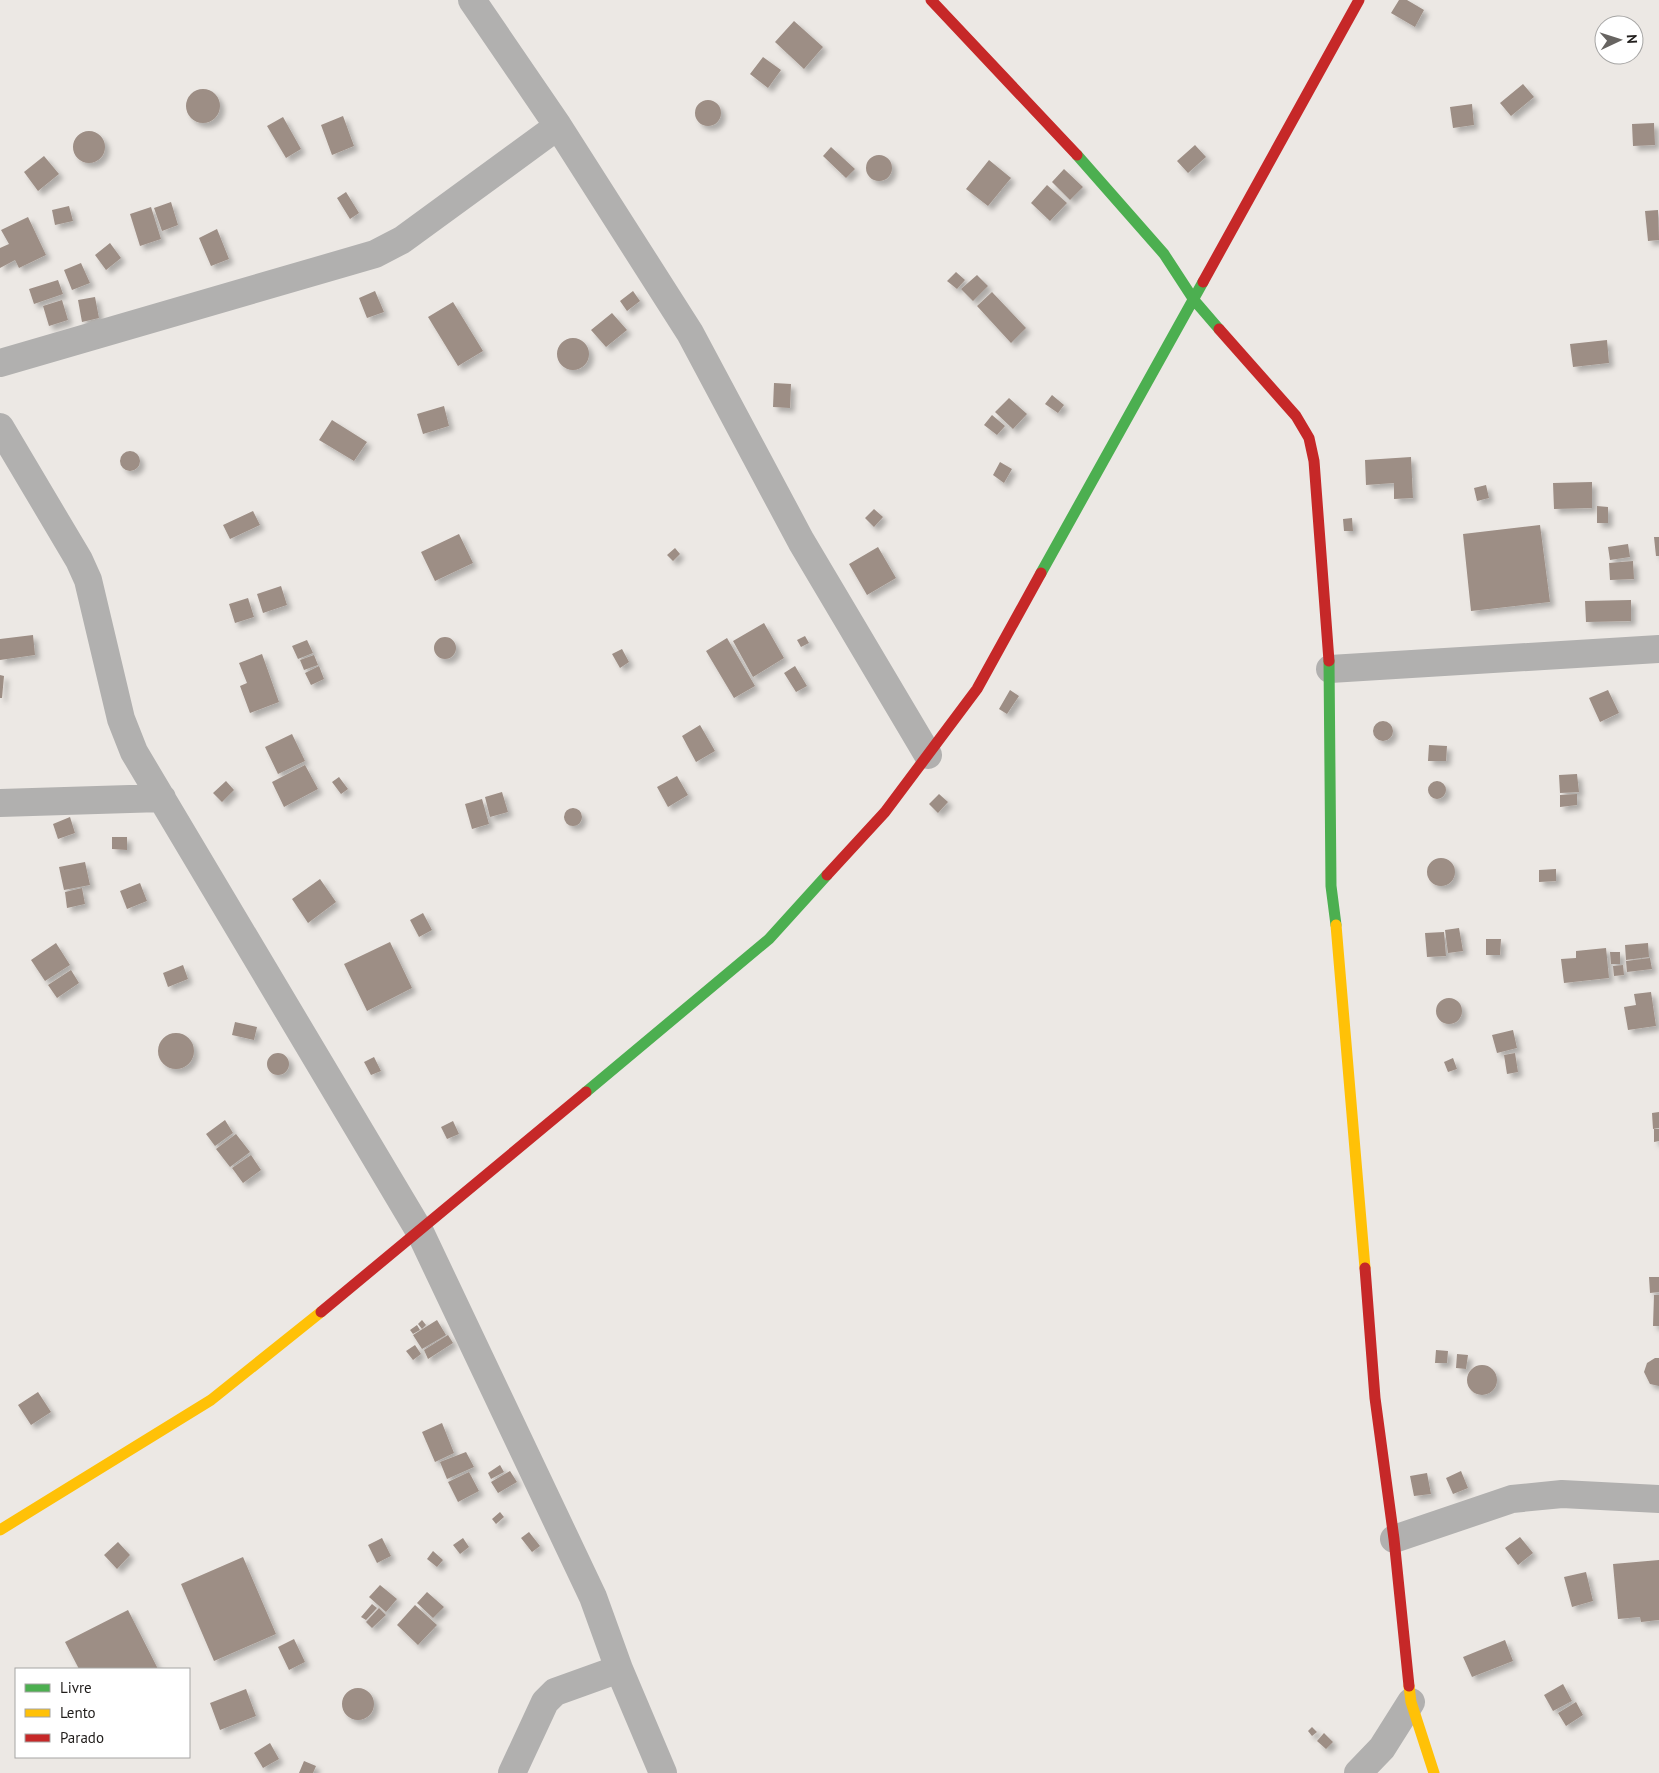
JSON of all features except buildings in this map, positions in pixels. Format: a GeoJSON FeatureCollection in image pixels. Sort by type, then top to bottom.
{"type":"FeatureCollection","features":[{"type":"Feature","properties":{"kind":"street"},"geometry":{"type":"LineString","coordinates":[[931,0],[1076,154],[1164,254],[1194,300],[1296,416],[1310,438],[1314,461],[1330,669],[1331,886],[1339,947],[1375,1398],[1394,1538],[1412,1702],[1434,1773]]}},
{"type":"Feature","properties":{"kind":"street"},"geometry":{"type":"LineString","coordinates":[[0,1530],[211,1400],[420,1232],[769,939],[885,812],[977,689],[1359,0]]}},
{"type":"Feature","properties":{"kind":"street"},"geometry":{"type":"LineString","coordinates":[[478,4],[690,333],[801,541],[928,754]]}},
{"type":"Feature","properties":{"kind":"street"},"geometry":{"type":"LineString","coordinates":[[0,363],[374,254],[402,240],[558,126]]}},
{"type":"Feature","properties":{"kind":"street"},"geometry":{"type":"LineString","coordinates":[[0,427],[79,560],[88,580],[121,719],[134,752],[420,1232],[593,1597],[619,1669],[663,1773]]}},
{"type":"Feature","properties":{"kind":"street"},"geometry":{"type":"LineString","coordinates":[[1330,669],[1659,649]]}},
{"type":"Feature","properties":{"kind":"street"},"geometry":{"type":"LineString","coordinates":[[0,803],[162,798]]}},
{"type":"Feature","properties":{"kind":"street"},"geometry":{"type":"LineString","coordinates":[[1394,1538],[1512,1499],[1562,1494],[1659,1499]]}},
{"type":"Feature","properties":{"kind":"street"},"geometry":{"type":"LineString","coordinates":[[512,1773],[545,1702],[555,1692],[619,1669]]}},
{"type":"Feature","properties":{"kind":"street"},"geometry":{"type":"LineString","coordinates":[[1358,1773],[1382,1748],[1412,1702]]}},
{"type":"Feature","properties":{"kind":"traffic: fast"},"geometry":{"type":"LineString","coordinates":[[1077,155],[1164,254],[1194,300],[1219,329]]}},
{"type":"Feature","properties":{"kind":"traffic: fast"},"geometry":{"type":"LineString","coordinates":[[1041,573],[1203,282]]}},
{"type":"Feature","properties":{"kind":"traffic: fast"},"geometry":{"type":"LineString","coordinates":[[1329,661],[1331,886],[1336,925]]}},
{"type":"Feature","properties":{"kind":"traffic: fast"},"geometry":{"type":"LineString","coordinates":[[586,1092],[769,939],[827,875]]}},
{"type":"Feature","properties":{"kind":"traffic: slow"},"geometry":{"type":"LineString","coordinates":[[1336,925],[1365,1268]]}},
{"type":"Feature","properties":{"kind":"traffic: slow"},"geometry":{"type":"LineString","coordinates":[[0,1530],[211,1400],[321,1312]]}},
{"type":"Feature","properties":{"kind":"traffic: slow"},"geometry":{"type":"LineString","coordinates":[[1409,1686],[1411,1702],[1434,1773]]}},
{"type":"Feature","properties":{"kind":"traffic: jam"},"geometry":{"type":"LineString","coordinates":[[931,0],[1077,155]]}},
{"type":"Feature","properties":{"kind":"traffic: jam"},"geometry":{"type":"LineString","coordinates":[[1203,282],[1359,0]]}},
{"type":"Feature","properties":{"kind":"traffic: jam"},"geometry":{"type":"LineString","coordinates":[[1219,329],[1296,416],[1309,438],[1314,461],[1329,661]]}},
{"type":"Feature","properties":{"kind":"traffic: jam"},"geometry":{"type":"LineString","coordinates":[[827,875],[885,812],[977,689],[1041,573]]}},
{"type":"Feature","properties":{"kind":"traffic: jam"},"geometry":{"type":"LineString","coordinates":[[321,1312],[586,1092]]}},
{"type":"Feature","properties":{"kind":"traffic: jam"},"geometry":{"type":"LineString","coordinates":[[1365,1268],[1375,1398],[1394,1539],[1409,1686]]}}]}
